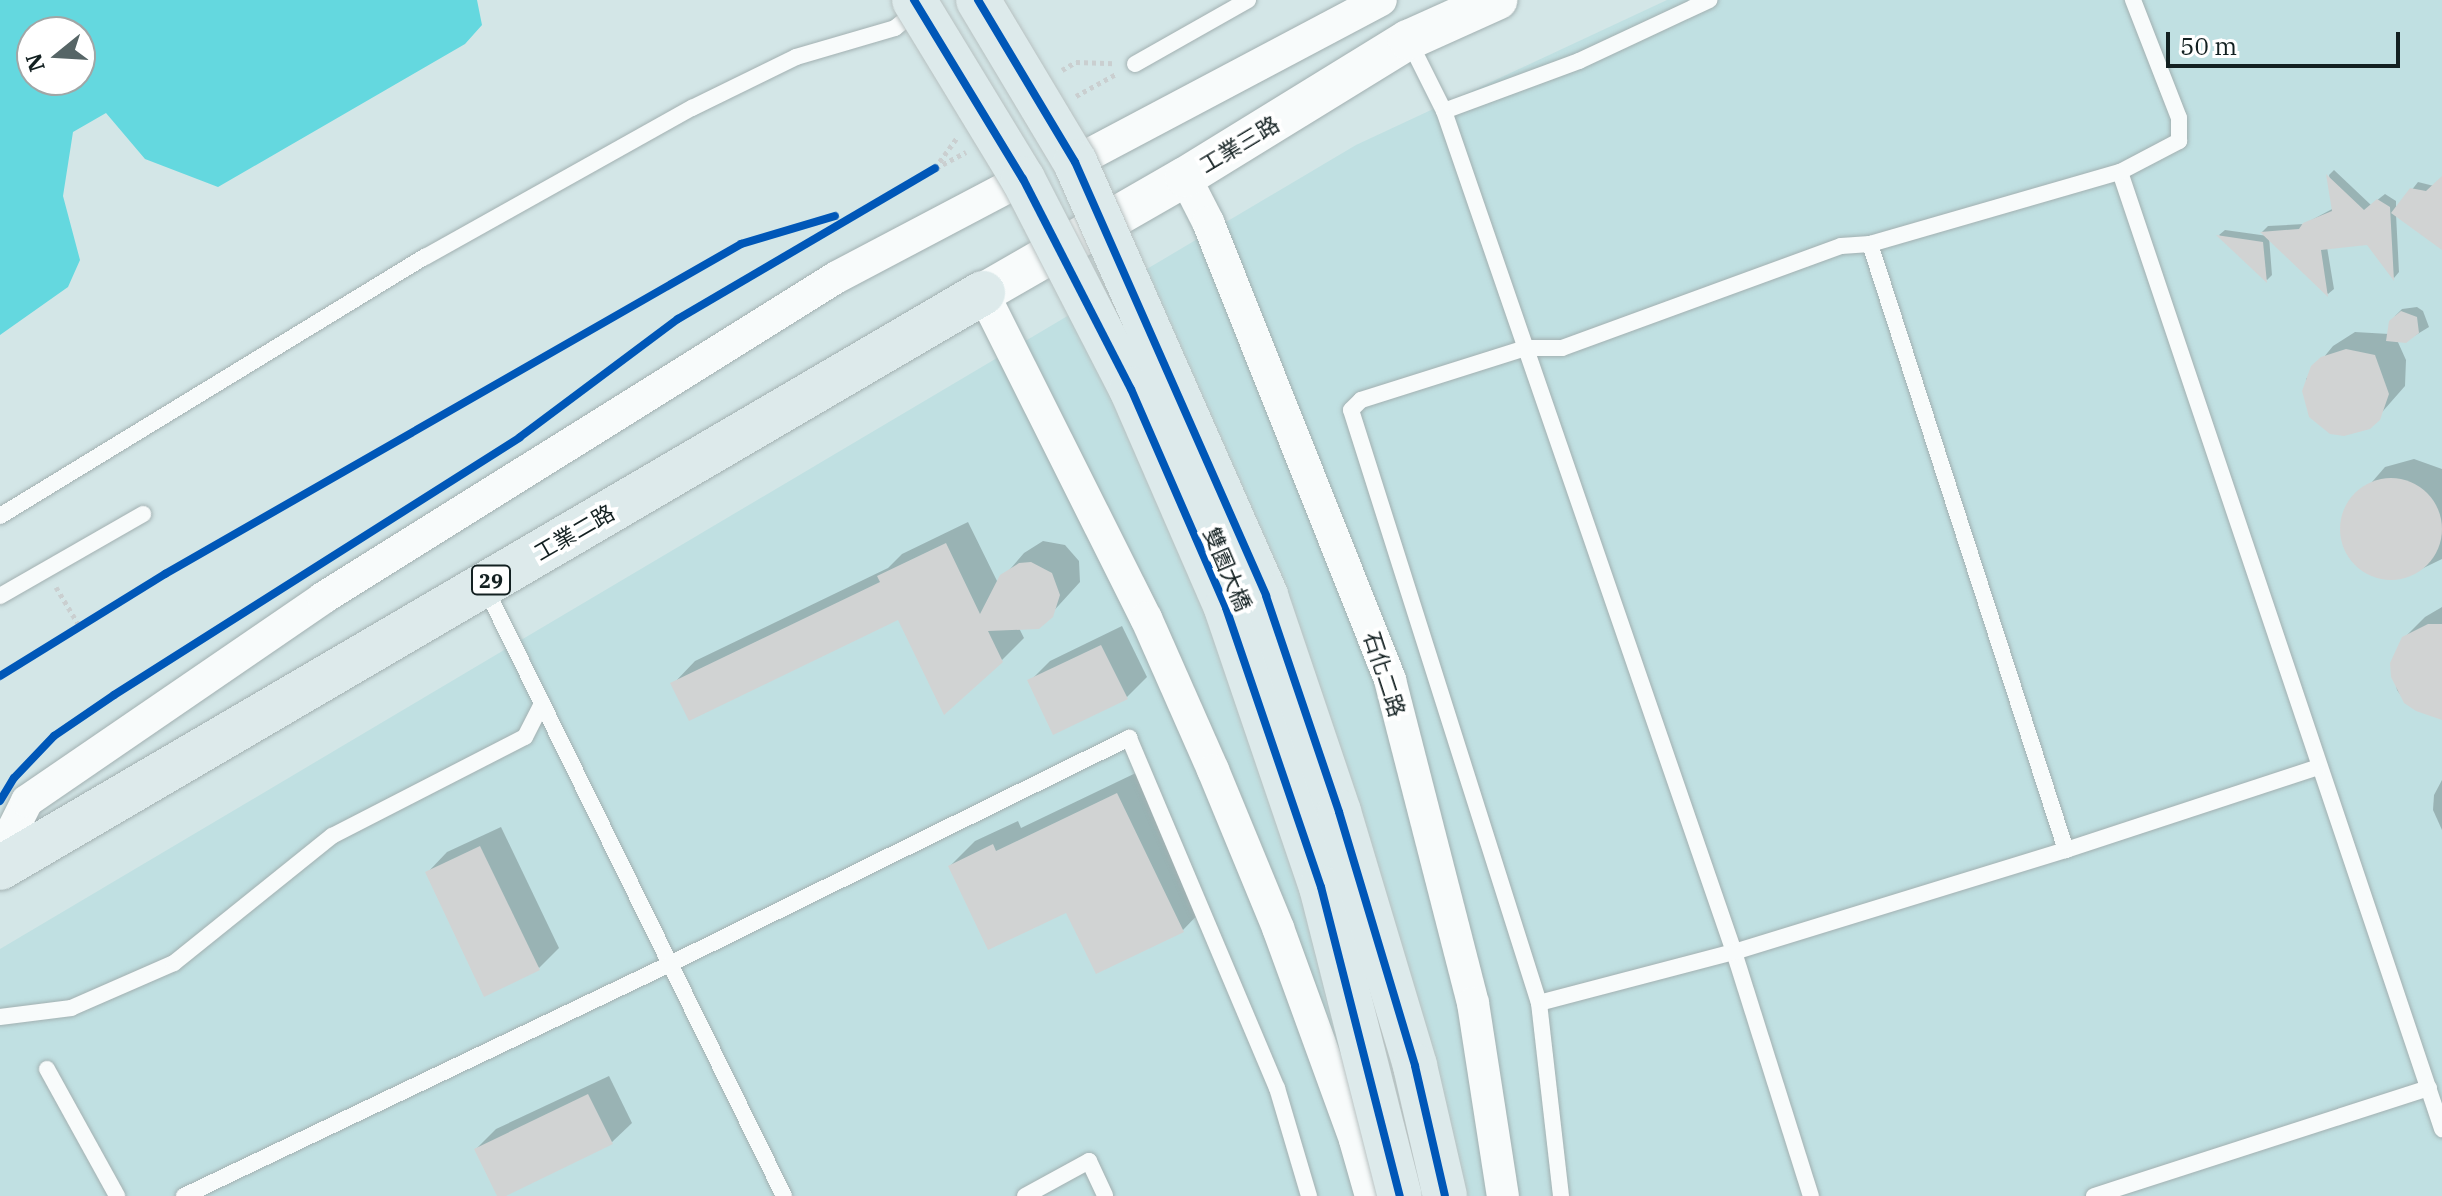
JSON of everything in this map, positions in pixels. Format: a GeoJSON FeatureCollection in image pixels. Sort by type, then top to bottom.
{"type":"FeatureCollection","features":[{"type":"Feature","properties":{"kind":"main road","name":"雙園大橋"},"geometry":{"type":"LineString","coordinates":[[914,0],[1023,179],[1131,389],[1226,608],[1321,887],[1400,1196]]}},
{"type":"Feature","properties":{"kind":"main road","name":"雙園大橋"},"geometry":{"type":"LineString","coordinates":[[978,0],[1075,162],[1266,596],[1344,827],[1415,1066],[1445,1196]]}},
{"type":"Feature","properties":{"kind":"main road","name":"工業二路"},"geometry":{"type":"LineString","coordinates":[[0,868],[983,293]]}},
{"type":"Feature","properties":{"kind":"street"},"geometry":{"type":"LineString","coordinates":[[1075,162],[1381,0]]}},
{"type":"Feature","properties":{"kind":"street","name":"工業三路"},"geometry":{"type":"LineString","coordinates":[[983,293],[1185,177],[1408,40],[1497,0]]}},
{"type":"Feature","properties":{"kind":"street","name":"石化二路"},"geometry":{"type":"LineString","coordinates":[[1185,177],[1232,281],[1390,680],[1473,1003],[1503,1196]]}},
{"type":"Feature","properties":{"kind":"street"},"geometry":{"type":"LineString","coordinates":[[0,855],[27,801],[323,598],[837,277],[1023,179]]}},
{"type":"Feature","properties":{"kind":"street"},"geometry":{"type":"LineString","coordinates":[[983,293],[1146,618],[1213,770],[1278,928],[1355,1140],[1371,1196]]}},
{"type":"Feature","properties":{"kind":"lane"},"geometry":{"type":"LineString","coordinates":[[0,516],[425,257],[678,115],[796,57],[895,28],[930,0]]}},
{"type":"Feature","properties":{"kind":"lane"},"geometry":{"type":"LineString","coordinates":[[1135,64],[1248,0]]}},
{"type":"Feature","properties":{"kind":"lane"},"geometry":{"type":"LineString","coordinates":[[1444,111],[1579,61],[1709,0]]}},
{"type":"Feature","properties":{"kind":"lane"},"geometry":{"type":"LineString","coordinates":[[1561,1196],[1539,1003],[1351,410],[1361,400],[1526,348],[1562,348],[1841,246],[1870,244],[2120,172],[2179,141],[2179,118],[2133,0]]}},
{"type":"Feature","properties":{"kind":"lane"},"geometry":{"type":"LineString","coordinates":[[1408,40],[1444,111],[1734,952],[1811,1196]]}},
{"type":"Feature","properties":{"kind":"lane"},"geometry":{"type":"LineString","coordinates":[[2120,172],[2442,1129]]}},
{"type":"Feature","properties":{"kind":"lane"},"geometry":{"type":"LineString","coordinates":[[1870,244],[2066,850]]}},
{"type":"Feature","properties":{"kind":"lane"},"geometry":{"type":"LineString","coordinates":[[0,596],[143,514]]}},
{"type":"Feature","properties":{"kind":"lane"},"geometry":{"type":"LineString","coordinates":[[484,585],[784,1196]]}},
{"type":"Feature","properties":{"kind":"lane"},"geometry":{"type":"LineString","coordinates":[[0,1017],[71,1008],[174,963],[332,836],[525,737],[542,703]]}},
{"type":"Feature","properties":{"kind":"lane"},"geometry":{"type":"LineString","coordinates":[[184,1196],[670,964],[1129,738],[1277,1088],[1309,1196]]}},
{"type":"Feature","properties":{"kind":"lane"},"geometry":{"type":"LineString","coordinates":[[1539,1003],[1734,952],[2066,850],[2318,767]]}},
{"type":"Feature","properties":{"kind":"lane"},"geometry":{"type":"LineString","coordinates":[[47,1069],[117,1196]]}},
{"type":"Feature","properties":{"kind":"lane"},"geometry":{"type":"LineString","coordinates":[[2094,1196],[2429,1088]]}},
{"type":"Feature","properties":{"kind":"lane"},"geometry":{"type":"LineString","coordinates":[[1025,1196],[1089,1161],[1105,1196]]}},
{"type":"Feature","properties":{"kind":"path"},"geometry":{"type":"LineString","coordinates":[[1046,112],[1135,64]]}},
{"type":"Feature","properties":{"kind":"path"},"geometry":{"type":"LineString","coordinates":[[923,175],[935,168]]}},
{"type":"Feature","properties":{"kind":"path"},"geometry":{"type":"LineString","coordinates":[[45,570],[80,627]]}},
{"type":"Feature","properties":{"kind":"path"},"geometry":{"type":"LineString","coordinates":[[67,635],[92,619]]}},
{"type":"Feature","properties":{"kind":"shaded area"},"geometry":{"type":"Polygon","coordinates":[[[1667,0],[2442,0],[2442,1196],[0,1196],[0,949],[1356,145],[1667,0]]]}},
{"type":"Feature","properties":{"kind":"water"},"geometry":{"type":"Polygon","coordinates":[[[0,0],[477,0],[482,25],[465,44],[218,187],[145,159],[106,113],[73,132],[63,196],[80,260],[68,287],[0,335],[0,0]]]}},
{"type":"Feature","properties":{"kind":"building"},"geometry":{"type":"Polygon","coordinates":[[[2326,174],[2364,210],[2377,199],[2390,207],[2394,281],[2367,245],[2321,250],[2328,297],[2260,232],[2299,229],[2303,223],[2332,211],[2326,174]]]}},
{"type":"Feature","properties":{"kind":"building"},"geometry":{"type":"Polygon","coordinates":[[[2442,176],[2442,250],[2391,213],[2410,188],[2426,191],[2442,176]]]}},
{"type":"Feature","properties":{"kind":"building"},"geometry":{"type":"Polygon","coordinates":[[[2216,235],[2263,242],[2267,283],[2216,235]]]}},
{"type":"Feature","properties":{"kind":"building"},"geometry":{"type":"Polygon","coordinates":[[[2401,311],[2417,317],[2419,333],[2406,343],[2386,341],[2389,321],[2401,311]]]}},
{"type":"Feature","properties":{"kind":"building"},"geometry":{"type":"Polygon","coordinates":[[[2346,349],[2375,355],[2389,394],[2380,420],[2370,429],[2344,436],[2330,434],[2309,417],[2302,391],[2311,366],[2321,357],[2346,349]]]}},
{"type":"Feature","properties":{"kind":"building"},"geometry":{"type":"Polygon","coordinates":[[[2391,478],[2410,482],[2427,493],[2438,510],[2442,529],[2438,548],[2427,565],[2410,576],[2391,580],[2372,576],[2355,565],[2344,548],[2340,529],[2344,510],[2355,493],[2372,482],[2391,478]]]}},
{"type":"Feature","properties":{"kind":"building"},"geometry":{"type":"Polygon","coordinates":[[[946,543],[980,614],[1000,575],[1019,563],[1031,562],[1052,573],[1060,595],[1053,617],[1039,629],[988,631],[1003,662],[944,715],[898,620],[689,721],[670,683],[880,582],[877,576],[946,543]]]}},
{"type":"Feature","properties":{"kind":"building"},"geometry":{"type":"Polygon","coordinates":[[[2428,624],[2442,624],[2442,720],[2416,711],[2404,703],[2391,677],[2390,663],[2402,637],[2428,624]]]}},
{"type":"Feature","properties":{"kind":"building"},"geometry":{"type":"Polygon","coordinates":[[[1101,645],[1128,699],[1053,735],[1027,680],[1101,645]]]}},
{"type":"Feature","properties":{"kind":"building"},"geometry":{"type":"Polygon","coordinates":[[[1117,793],[1184,932],[1096,974],[1066,913],[988,950],[948,866],[993,844],[996,851],[1117,793]]]}},
{"type":"Feature","properties":{"kind":"building"},"geometry":{"type":"Polygon","coordinates":[[[480,846],[540,970],[484,997],[425,872],[480,846]]]}},
{"type":"Feature","properties":{"kind":"building"},"geometry":{"type":"Polygon","coordinates":[[[588,1094],[613,1144],[506,1196],[497,1196],[474,1149],[588,1094]]]}},
{"type":"Feature","properties":{"kind":"cycle path"},"geometry":{"type":"LineString","coordinates":[[914,0],[1023,179],[1131,389],[1226,608],[1321,887],[1400,1196]]}},
{"type":"Feature","properties":{"kind":"cycle path"},"geometry":{"type":"LineString","coordinates":[[978,0],[1075,162],[1266,596],[1339,812],[1415,1066],[1445,1196]]}},
{"type":"Feature","properties":{"kind":"cycle path"},"geometry":{"type":"LineString","coordinates":[[0,801],[14,778],[54,736],[114,695],[520,437],[678,319],[935,168]]}},
{"type":"Feature","properties":{"kind":"cycle path"},"geometry":{"type":"LineString","coordinates":[[0,676],[165,574],[741,244],[835,216]]}}]}
